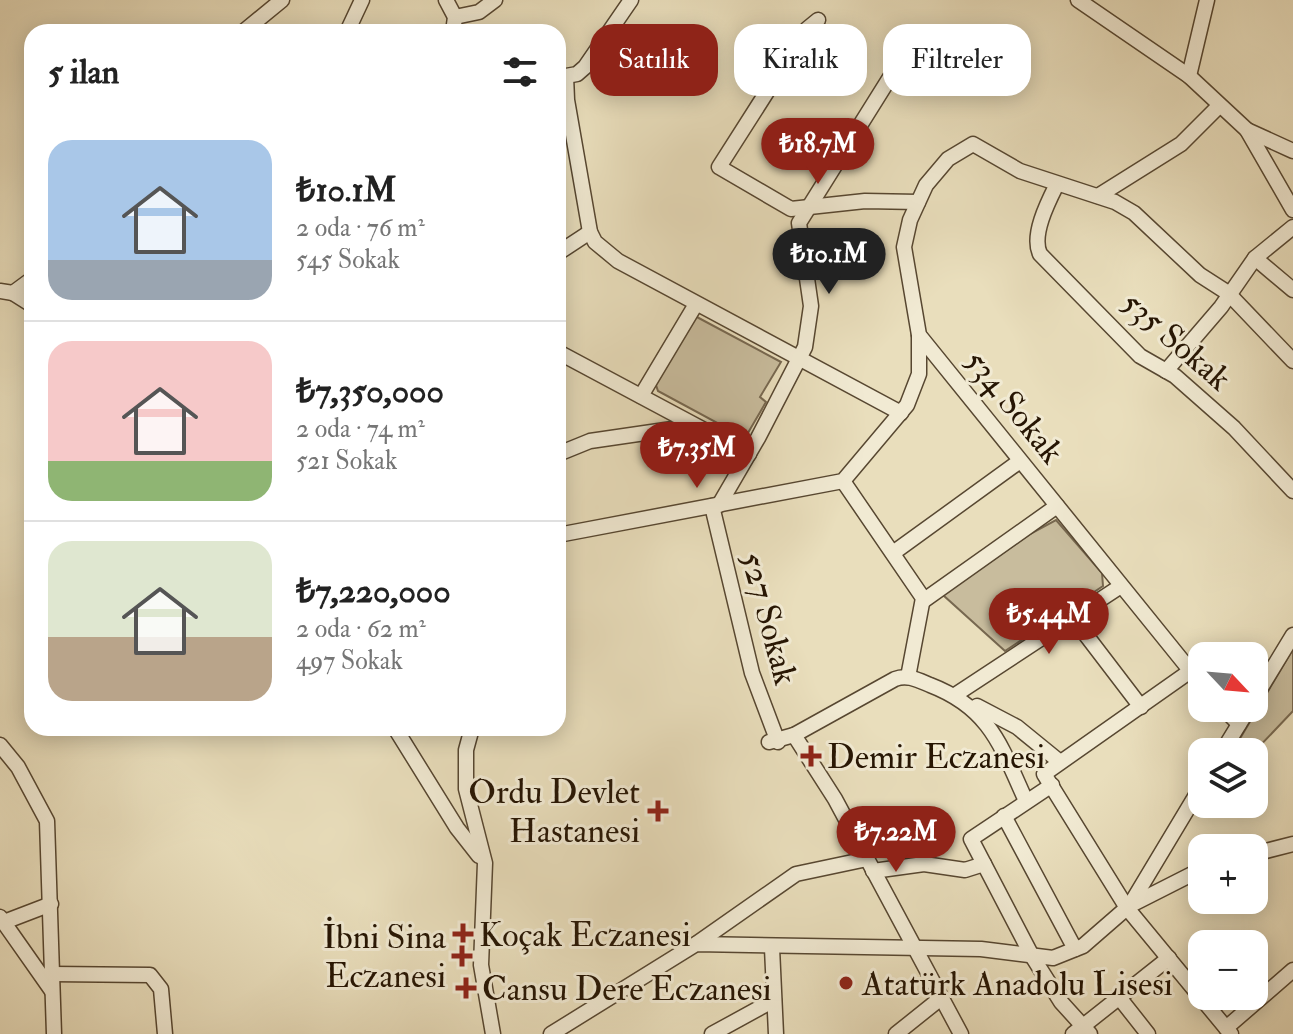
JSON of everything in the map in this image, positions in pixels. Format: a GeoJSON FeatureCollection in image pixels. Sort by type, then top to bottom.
{"type":"FeatureCollection","features":[{"type":"Feature","properties":{"kind":"street"},"geometry":{"type":"LineString","coordinates":[[253,24],[282,0]]}},
{"type":"Feature","properties":{"kind":"street"},"geometry":{"type":"LineString","coordinates":[[351,24],[362,0]]}},
{"type":"Feature","properties":{"kind":"street"},"geometry":{"type":"LineString","coordinates":[[446,0],[454,24],[495,0]]}},
{"type":"Feature","properties":{"kind":"street"},"geometry":{"type":"LineString","coordinates":[[631,0],[585,67],[577,74],[566,76],[577,166],[590,232],[595,242],[608,254],[696,304],[901,413]]}},
{"type":"Feature","properties":{"kind":"street"},"geometry":{"type":"LineString","coordinates":[[1078,0],[1189,76],[1247,130],[1293,210]]}},
{"type":"Feature","properties":{"kind":"street"},"geometry":{"type":"LineString","coordinates":[[1189,76],[1203,2]]}},
{"type":"Feature","properties":{"kind":"street"},"geometry":{"type":"LineString","coordinates":[[818,20],[807,29],[719,167],[791,209],[865,201],[918,202]]}},
{"type":"Feature","properties":{"kind":"street"},"geometry":{"type":"LineString","coordinates":[[715,506],[749,454],[805,347],[811,306],[799,223],[883,88]]}},
{"type":"Feature","properties":{"kind":"street"},"geometry":{"type":"LineString","coordinates":[[1098,196],[1181,144],[1219,106]]}},
{"type":"Feature","properties":{"kind":"street"},"geometry":{"type":"LineString","coordinates":[[1247,130],[1291,144]]}},
{"type":"Feature","properties":{"kind":"street","name":"534 Sokak"},"geometry":{"type":"LineString","coordinates":[[1057,184],[1020,171],[973,144],[948,159],[926,185],[904,247],[919,335],[1188,671]]}},
{"type":"Feature","properties":{"kind":"street"},"geometry":{"type":"LineString","coordinates":[[1057,184],[1098,196],[1134,213],[1200,275],[1228,293],[1293,361]]}},
{"type":"Feature","properties":{"kind":"street","name":"535 Sokak"},"geometry":{"type":"LineString","coordinates":[[1057,184],[1043,215],[1037,247],[1040,254],[1140,356],[1166,371],[1234,428],[1293,491]]}},
{"type":"Feature","properties":{"kind":"street"},"geometry":{"type":"LineString","coordinates":[[1166,371],[1221,307],[1255,258],[1293,227]]}},
{"type":"Feature","properties":{"kind":"street"},"geometry":{"type":"LineString","coordinates":[[566,248],[590,232]]}},
{"type":"Feature","properties":{"kind":"street"},"geometry":{"type":"LineString","coordinates":[[1255,258],[1293,290]]}},
{"type":"Feature","properties":{"kind":"street"},"geometry":{"type":"LineString","coordinates":[[6,292],[24,283]]}},
{"type":"Feature","properties":{"kind":"street"},"geometry":{"type":"LineString","coordinates":[[6,292],[24,301]]}},
{"type":"Feature","properties":{"kind":"street"},"geometry":{"type":"LineString","coordinates":[[641,396],[696,304]]}},
{"type":"Feature","properties":{"kind":"street"},"geometry":{"type":"LineString","coordinates":[[566,534],[843,481],[901,413],[916,388],[921,355],[919,335]]}},
{"type":"Feature","properties":{"kind":"street"},"geometry":{"type":"LineString","coordinates":[[566,356],[749,454]]}},
{"type":"Feature","properties":{"kind":"street"},"geometry":{"type":"LineString","coordinates":[[566,451],[590,441],[694,426]]}},
{"type":"Feature","properties":{"kind":"street"},"geometry":{"type":"LineString","coordinates":[[893,553],[1020,461]]}},
{"type":"Feature","properties":{"kind":"street"},"geometry":{"type":"LineString","coordinates":[[843,481],[923,601],[908,677]]}},
{"type":"Feature","properties":{"kind":"street","name":"527 Sokak"},"geometry":{"type":"LineString","coordinates":[[715,506],[752,673],[773,744],[794,735]]}},
{"type":"Feature","properties":{"kind":"street"},"geometry":{"type":"LineString","coordinates":[[923,601],[1057,506]]}},
{"type":"Feature","properties":{"kind":"street"},"geometry":{"type":"LineString","coordinates":[[955,695],[1121,586]]}},
{"type":"Feature","properties":{"kind":"street"},"geometry":{"type":"LineString","coordinates":[[1073,618],[1141,707]]}},
{"type":"Feature","properties":{"kind":"street"},"geometry":{"type":"LineString","coordinates":[[1268,676],[1293,635]]}},
{"type":"Feature","properties":{"kind":"street"},"geometry":{"type":"LineString","coordinates":[[1169,958],[1118,996],[1082,1031],[1032,956],[971,839],[1026,801],[1048,780],[1060,762],[1188,673]]}},
{"type":"Feature","properties":{"kind":"street"},"geometry":{"type":"LineString","coordinates":[[961,1034],[870,865],[794,735],[895,679],[908,677],[955,695],[1017,727],[1060,762]]}},
{"type":"Feature","properties":{"kind":"street"},"geometry":{"type":"LineString","coordinates":[[955,695],[983,717],[1026,801]]}},
{"type":"Feature","properties":{"kind":"street"},"geometry":{"type":"LineString","coordinates":[[1230,738],[1239,724]]}},
{"type":"Feature","properties":{"kind":"street"},"geometry":{"type":"LineString","coordinates":[[400,736],[457,828],[485,863]]}},
{"type":"Feature","properties":{"kind":"street"},"geometry":{"type":"LineString","coordinates":[[469,736],[465,762],[466,789],[485,863],[481,965],[493,1034]]}},
{"type":"Feature","properties":{"kind":"street"},"geometry":{"type":"LineString","coordinates":[[0,745],[18,767],[47,821],[54,1034]]}},
{"type":"Feature","properties":{"kind":"street"},"geometry":{"type":"LineString","coordinates":[[1048,780],[1128,907],[1229,1031],[1293,970]]}},
{"type":"Feature","properties":{"kind":"street"},"geometry":{"type":"LineString","coordinates":[[1128,907],[1188,808]]}},
{"type":"Feature","properties":{"kind":"street"},"geometry":{"type":"LineString","coordinates":[[1004,816],[1075,949]]}},
{"type":"Feature","properties":{"kind":"street"},"geometry":{"type":"LineString","coordinates":[[1268,850],[1293,844]]}},
{"type":"Feature","properties":{"kind":"street"},"geometry":{"type":"LineString","coordinates":[[551,1034],[696,944],[796,874],[870,865],[924,864],[965,870],[984,864]]}},
{"type":"Feature","properties":{"kind":"street"},"geometry":{"type":"LineString","coordinates":[[696,944],[772,948],[981,949],[1053,958],[1075,949],[1128,907],[1188,876]]}},
{"type":"Feature","properties":{"kind":"street"},"geometry":{"type":"LineString","coordinates":[[51,904],[2,919],[52,991]]}},
{"type":"Feature","properties":{"kind":"street"},"geometry":{"type":"LineString","coordinates":[[772,948],[776,1034]]}},
{"type":"Feature","properties":{"kind":"street"},"geometry":{"type":"LineString","coordinates":[[52,974],[150,975],[161,989],[165,1034]]}},
{"type":"Feature","properties":{"kind":"street"},"geometry":{"type":"LineString","coordinates":[[1118,996],[1148,1034]]}},
{"type":"Feature","properties":{"kind":"street"},"geometry":{"type":"LineString","coordinates":[[896,1034],[941,998]]}},
{"type":"Feature","properties":{"kind":"street"},"geometry":{"type":"LineString","coordinates":[[712,1034],[774,1000]]}},
{"type":"Feature","properties":{"kind":"shaded area"},"geometry":{"type":"Polygon","coordinates":[[[695,316],[781,362],[760,397],[766,402],[745,438],[658,391],[655,382],[695,316]]]}},
{"type":"Feature","properties":{"kind":"shaded area"},"geometry":{"type":"Polygon","coordinates":[[[1056,520],[1102,573],[1103,586],[1005,651],[943,595],[1030,534],[1056,520]]]}},
{"type":"Feature","properties":{"kind":"shaded area"},"geometry":{"type":"Polygon","coordinates":[[[1293,649],[1293,711],[1267,738],[1240,738],[1250,722],[1268,722],[1268,691],[1293,649]]]}},
{"type":"Feature","properties":{"kind":"place","name":"Demir Eczanesi"},"geometry":{"type":"Point","coordinates":[811,756]}},
{"type":"Feature","properties":{"kind":"place","name":"Ordu Devlet Hastanesi"},"geometry":{"type":"Point","coordinates":[658,811]}},
{"type":"Feature","properties":{"kind":"place","name":"Koçak Eczanesi"},"geometry":{"type":"Point","coordinates":[463,934]}},
{"type":"Feature","properties":{"kind":"place","name":"İbni Sina Eczanesi"},"geometry":{"type":"Point","coordinates":[462,956]}},
{"type":"Feature","properties":{"kind":"place","name":"Atatürk Anadolu Lisesi"},"geometry":{"type":"Point","coordinates":[846,983]}},
{"type":"Feature","properties":{"kind":"place","name":"Cansu Dere Eczanesi"},"geometry":{"type":"Point","coordinates":[466,988]}}]}
